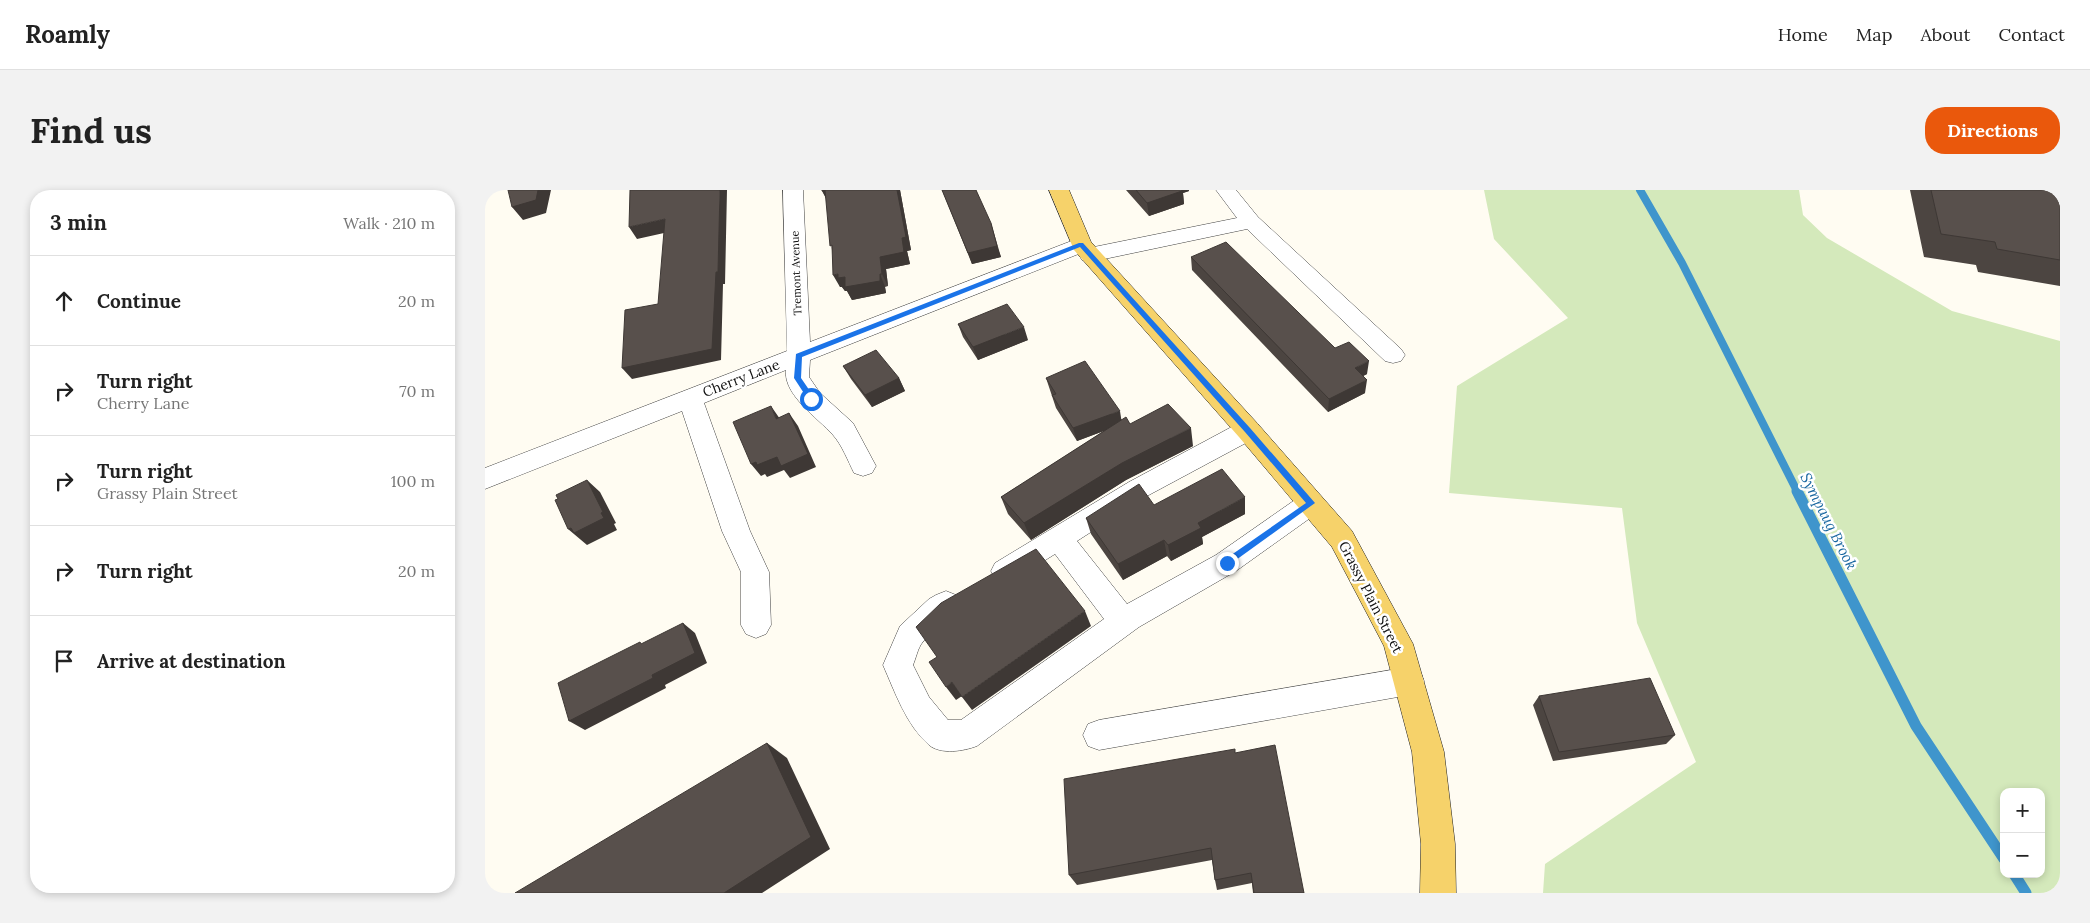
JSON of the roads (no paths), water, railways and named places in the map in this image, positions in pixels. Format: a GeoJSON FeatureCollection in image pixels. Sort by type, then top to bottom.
{"type":"FeatureCollection","features":[{"type":"Feature","properties":{"kind":"main road","name":"Grassy Plain Street"},"geometry":{"type":"LineString","coordinates":[[1059,190],[1086,250],[1248,430],[1341,539],[1398,644],[1428,752],[1438,844],[1438,893]]}},
{"type":"Feature","properties":{"kind":"street","name":"Tremont Avenue"},"geometry":{"type":"LineString","coordinates":[[793,190],[799,355],[797,378],[811,399],[844,430],[863,466]]}},
{"type":"Feature","properties":{"kind":"street"},"geometry":{"type":"LineString","coordinates":[[1226,190],[1251,222],[1393,355]]}},
{"type":"Feature","properties":{"kind":"street","name":"Cherry Lane"},"geometry":{"type":"LineString","coordinates":[[485,479],[799,355],[1086,250],[1251,222]]}},
{"type":"Feature","properties":{"kind":"street"},"geometry":{"type":"LineString","coordinates":[[690,398],[736,531],[755,572],[756,625]]}},
{"type":"Feature","properties":{"kind":"street"},"geometry":{"type":"LineString","coordinates":[[1248,430],[1138,489],[1059,539],[939,608],[910,635],[898,665],[918,707],[941,734],[966,734],[1124,622],[1227,563],[1311,503]]}},
{"type":"Feature","properties":{"kind":"street"},"geometry":{"type":"LineString","coordinates":[[1059,539],[1124,622]]}},
{"type":"Feature","properties":{"kind":"street"},"geometry":{"type":"LineString","coordinates":[[1099,735],[1409,681]]}},
{"type":"Feature","properties":{"kind":"waterway","name":"Sympaug Brook"},"geometry":{"type":"LineString","coordinates":[[1640,190],[1682,263],[1798,493]]}},
{"type":"Feature","properties":{"kind":"waterway","name":"Sympaug Brook"},"geometry":{"type":"LineString","coordinates":[[1797,491],[1916,726],[2000,853]]}},
{"type":"Feature","properties":{"kind":"waterway","name":"Sympaug Brook"},"geometry":{"type":"LineString","coordinates":[[2017,878],[2026,893]]}}]}
